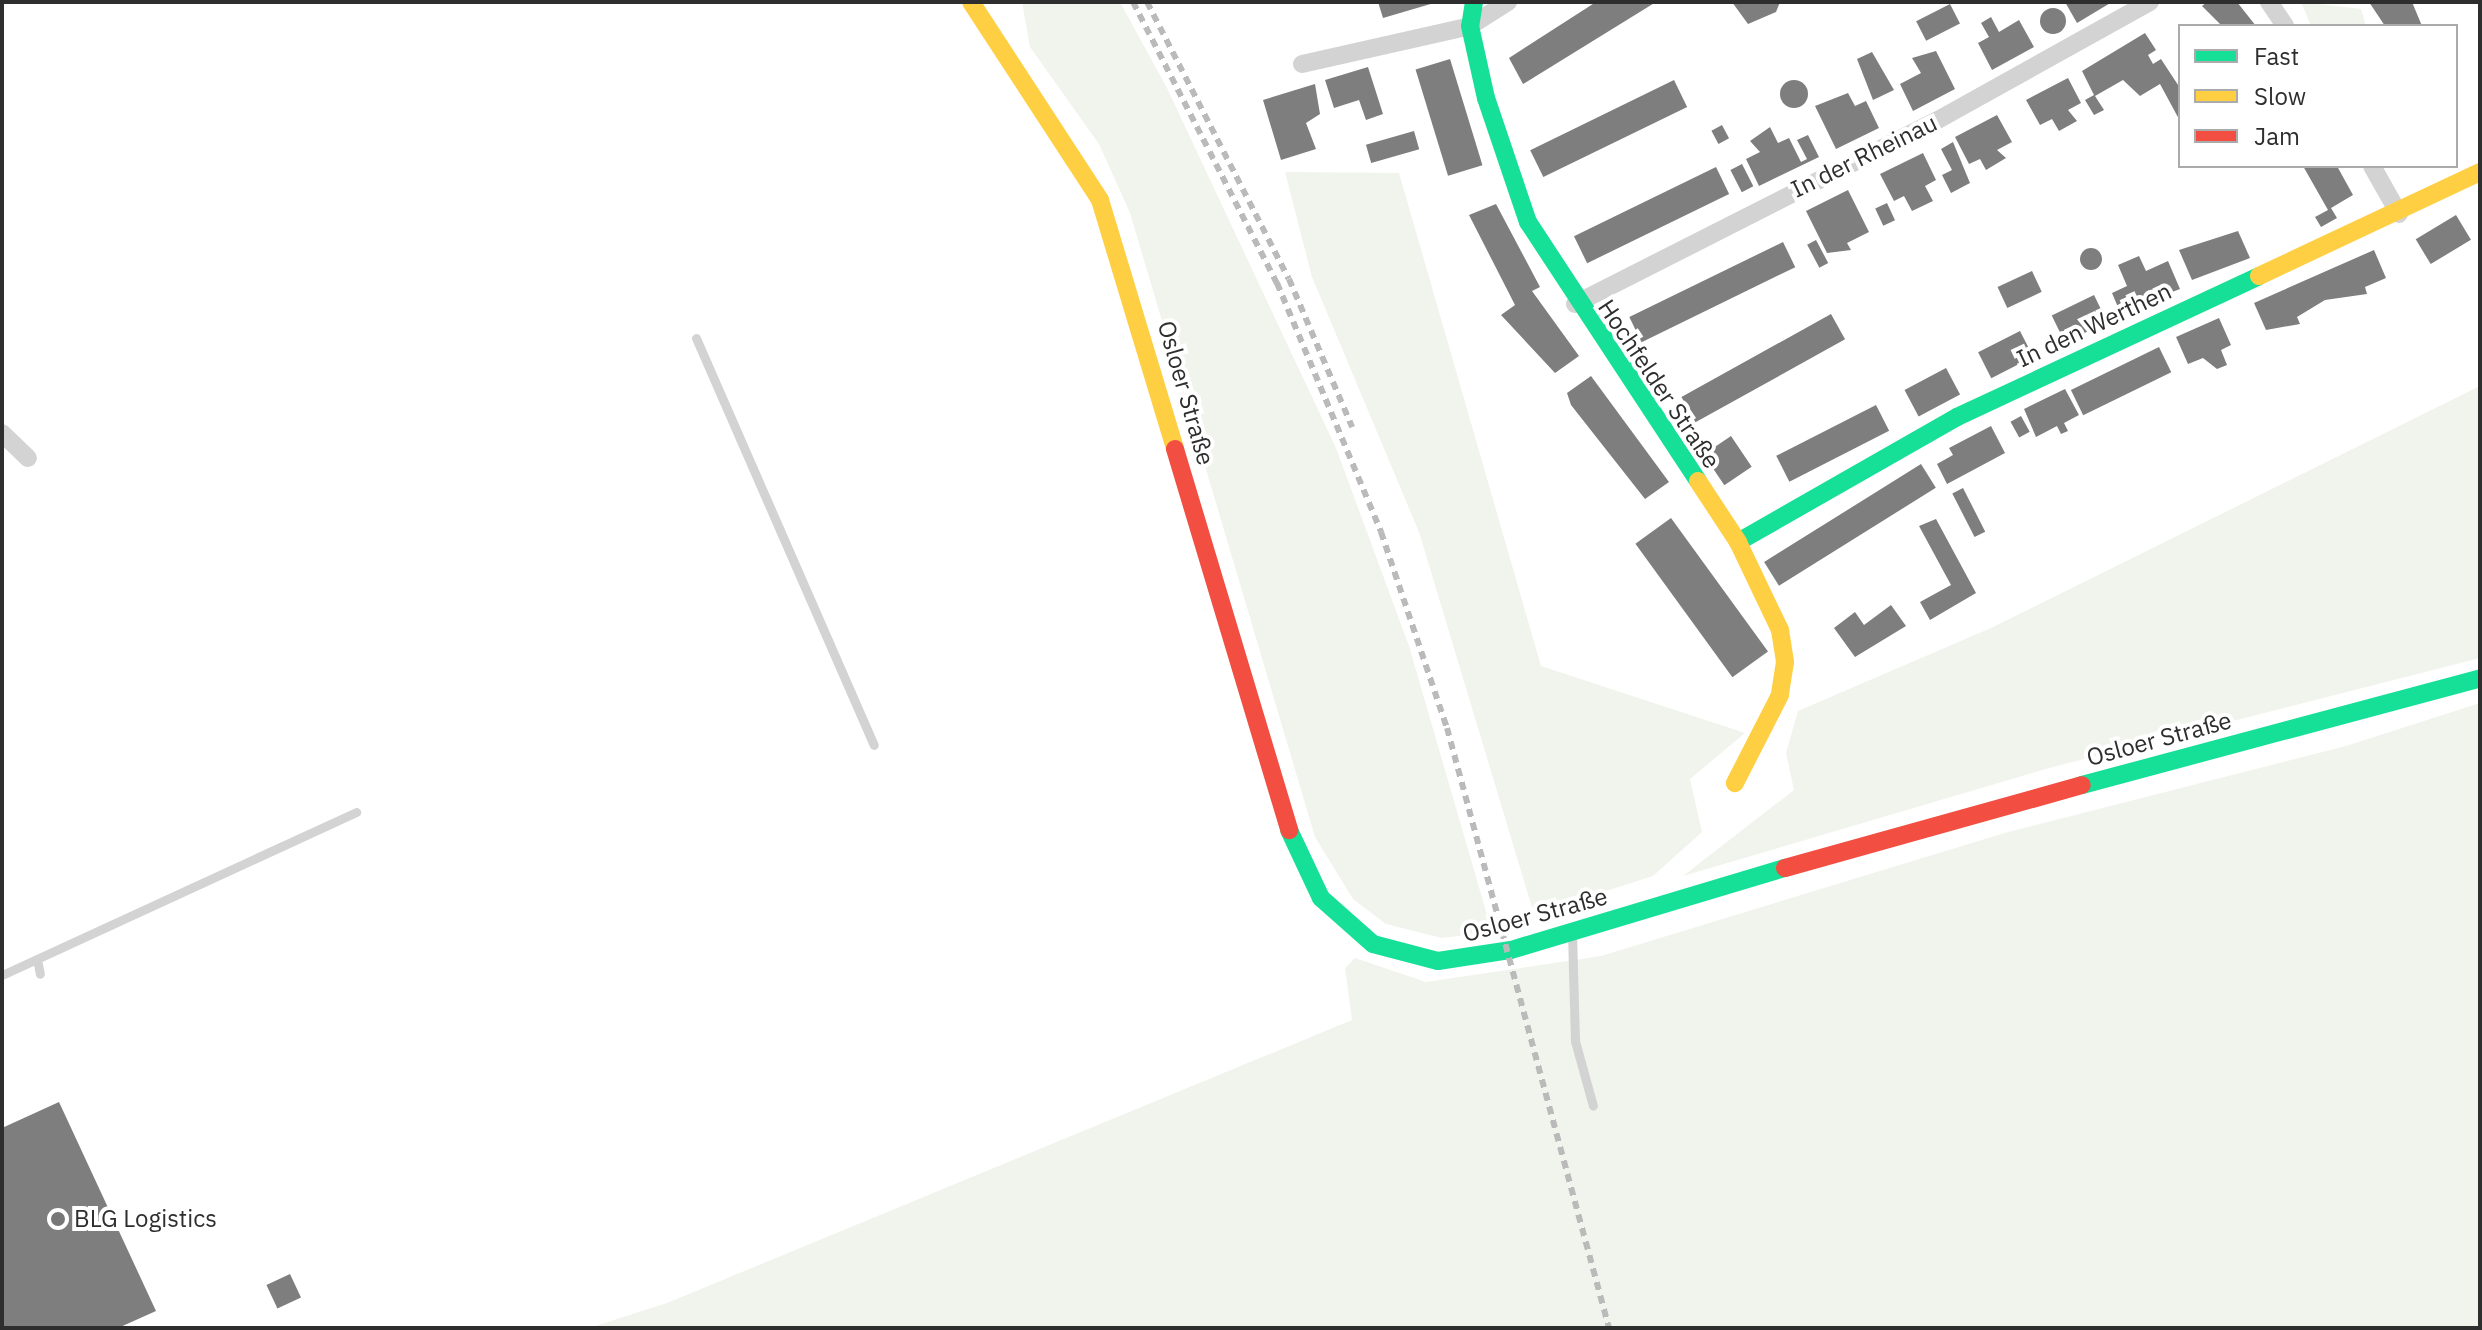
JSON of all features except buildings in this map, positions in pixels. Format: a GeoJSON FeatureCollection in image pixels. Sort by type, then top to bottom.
{"type":"FeatureCollection","features":[{"type":"Feature","properties":{"kind":"main road","name":"Osloer Straße"},"geometry":{"type":"LineString","coordinates":[[971,2],[1050,115],[1090,179],[1122,259],[1311,882],[1354,932],[1417,959],[1485,956],[1572,933],[1893,836],[2480,678]]}},
{"type":"Feature","properties":{"kind":"main road","name":"Hochfelder Straße"},"geometry":{"type":"LineString","coordinates":[[1474,2],[1470,26],[1486,98],[1528,222],[1575,304],[1738,542],[1780,630],[1785,662],[1780,695],[1735,783]]}},
{"type":"Feature","properties":{"kind":"main road","name":"In den Werthen"},"geometry":{"type":"LineString","coordinates":[[1738,542],[1984,404],[2399,214],[2480,172]]}},
{"type":"Feature","properties":{"kind":"street"},"geometry":{"type":"LineString","coordinates":[[1302,64],[1470,26],[1508,2]]}},
{"type":"Feature","properties":{"kind":"street","name":"In der Rheinau"},"geometry":{"type":"LineString","coordinates":[[1575,304],[1936,121],[2150,2]]}},
{"type":"Feature","properties":{"kind":"street"},"geometry":{"type":"LineString","coordinates":[[2269,2],[2284,24]]}},
{"type":"Feature","properties":{"kind":"street"},"geometry":{"type":"LineString","coordinates":[[2373,168],[2399,214]]}},
{"type":"Feature","properties":{"kind":"street"},"geometry":{"type":"LineString","coordinates":[[2,433],[28,458]]}},
{"type":"Feature","properties":{"kind":"lane"},"geometry":{"type":"LineString","coordinates":[[696,338],[874,745]]}},
{"type":"Feature","properties":{"kind":"lane"},"geometry":{"type":"LineString","coordinates":[[2,975],[356,812]]}},
{"type":"Feature","properties":{"kind":"lane"},"geometry":{"type":"LineString","coordinates":[[1572,933],[1575,1041],[1593,1106]]}},
{"type":"Feature","properties":{"kind":"lane"},"geometry":{"type":"LineString","coordinates":[[37,959],[40,974]]}},
{"type":"Feature","properties":{"kind":"shaded area"},"geometry":{"type":"Polygon","coordinates":[[[1022,2],[1120,2],[1167,88],[1336,448],[1409,646],[1492,932],[1442,938],[1386,924],[1353,899],[1315,837],[1130,213],[1099,144],[1030,47],[1022,2]]]}},
{"type":"Feature","properties":{"kind":"shaded area"},"geometry":{"type":"Polygon","coordinates":[[[2301,2],[2361,9],[2365,24],[2310,24],[2301,2]]]}},
{"type":"Feature","properties":{"kind":"shaded area"},"geometry":{"type":"Polygon","coordinates":[[[1285,172],[1399,173],[1541,666],[1745,733],[1690,779],[1702,832],[1653,876],[1534,914],[1419,532],[1312,277],[1285,172]]]}},
{"type":"Feature","properties":{"kind":"shaded area"},"geometry":{"type":"Polygon","coordinates":[[[2480,386],[2480,658],[2049,768],[1683,876],[1794,790],[1786,753],[1798,711],[1991,628],[2480,386]]]}},
{"type":"Feature","properties":{"kind":"shaded area"},"geometry":{"type":"Polygon","coordinates":[[[2480,703],[2480,1328],[589,1328],[667,1303],[1352,1020],[1345,968],[1355,958],[1426,982],[1601,956],[2008,832],[2346,746],[2480,703]]]}},
{"type":"Feature","properties":{"kind":"railway"},"geometry":{"type":"LineString","coordinates":[[1133,2],[1277,283],[1381,532],[1447,728],[1609,1328]]}},
{"type":"Feature","properties":{"kind":"railway"},"geometry":{"type":"LineString","coordinates":[[1147,2],[1289,279],[1352,427]]}},
{"type":"Feature","properties":{"kind":"traffic: fast"},"geometry":{"type":"LineString","coordinates":[[1474,2],[1470,26],[1486,98],[1528,222],[1698,481]]}},
{"type":"Feature","properties":{"kind":"traffic: fast"},"geometry":{"type":"LineString","coordinates":[[1738,542],[1957,417],[2259,276]]}},
{"type":"Feature","properties":{"kind":"traffic: fast"},"geometry":{"type":"LineString","coordinates":[[2082,785],[2480,678]]}},
{"type":"Feature","properties":{"kind":"traffic: fast"},"geometry":{"type":"LineString","coordinates":[[1289,830],[1321,898],[1373,944],[1438,961],[1511,950],[1785,868]]}},
{"type":"Feature","properties":{"kind":"traffic: slow"},"geometry":{"type":"LineString","coordinates":[[971,2],[1100,200],[1175,449]]}},
{"type":"Feature","properties":{"kind":"traffic: slow"},"geometry":{"type":"LineString","coordinates":[[2259,276],[2480,172]]}},
{"type":"Feature","properties":{"kind":"traffic: slow"},"geometry":{"type":"LineString","coordinates":[[1698,481],[1738,542],[1780,630],[1785,662],[1780,695],[1735,783]]}},
{"type":"Feature","properties":{"kind":"traffic: jam"},"geometry":{"type":"LineString","coordinates":[[1175,449],[1289,830]]}},
{"type":"Feature","properties":{"kind":"traffic: jam"},"geometry":{"type":"LineString","coordinates":[[1785,868],[2082,785]]}},
{"type":"Feature","properties":{"kind":"place","name":"BLG Logistics"},"geometry":{"type":"Point","coordinates":[58,1219]}}]}
